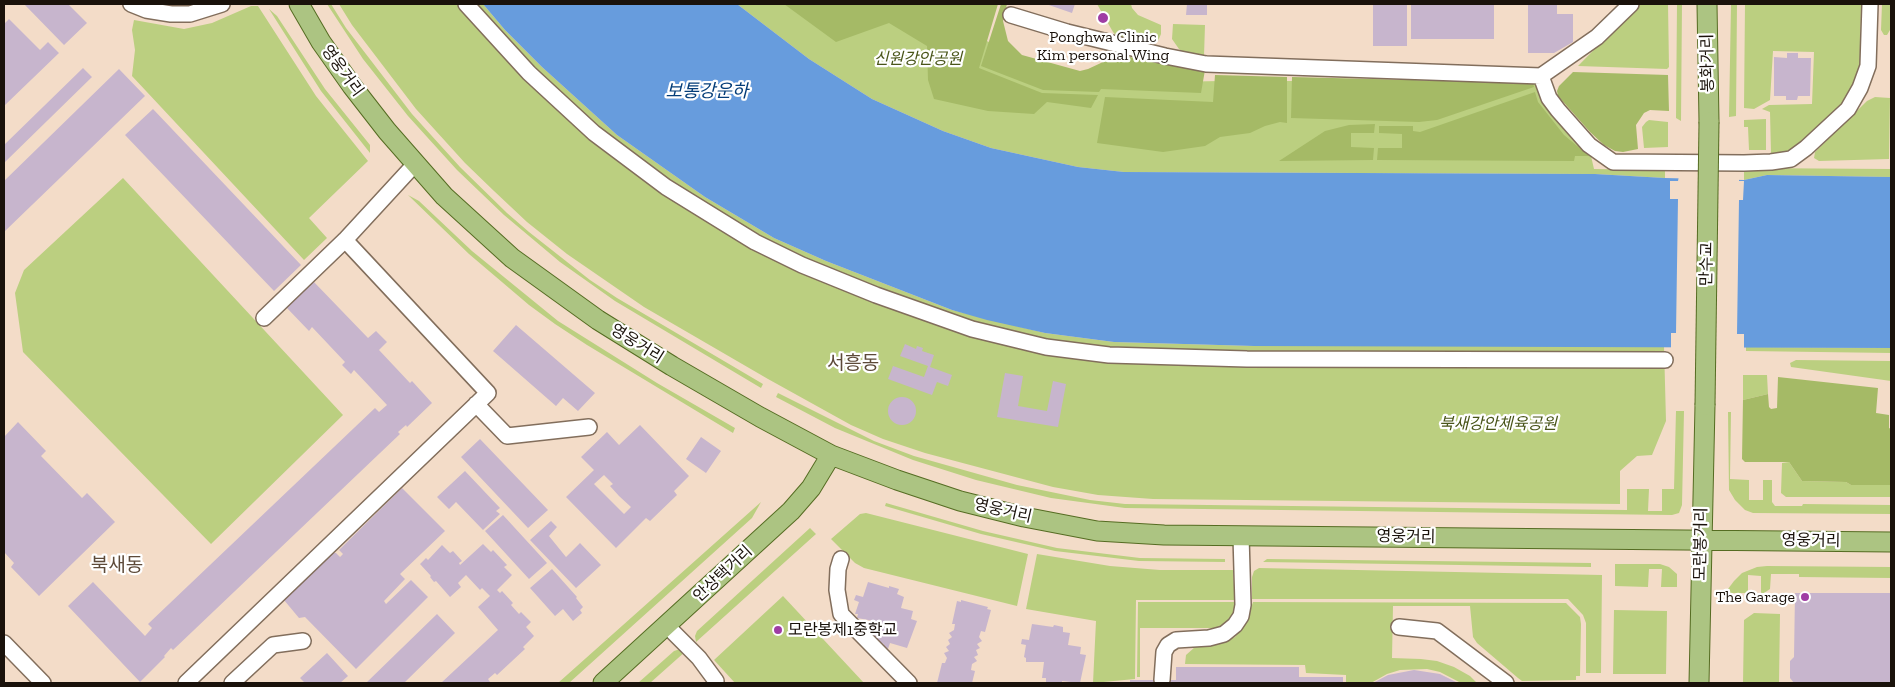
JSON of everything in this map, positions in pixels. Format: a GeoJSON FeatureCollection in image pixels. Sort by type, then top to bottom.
{"type":"FeatureCollection","features":[{"type":"Feature","properties":{"kind":"main road","name":"영웅거리"},"geometry":{"type":"LineString","coordinates":[[299,4],[352,86],[415,164],[451,202],[512,258],[598,320],[760,417],[831,454],[897,480],[960,501],[1024,517],[1097,531],[1164,535],[1891,542]]}},
{"type":"Feature","properties":{"kind":"main road","name":"봉화거리"},"geometry":{"type":"LineString","coordinates":[[1708,4],[1709,122]]}},
{"type":"Feature","properties":{"kind":"main road","name":"만수교"},"geometry":{"type":"LineString","coordinates":[[1705,406],[1709,122]]}},
{"type":"Feature","properties":{"kind":"main road","name":"모란봉거리"},"geometry":{"type":"LineString","coordinates":[[1699,683],[1705,406]]}},
{"type":"Feature","properties":{"kind":"main road","name":"안상택거리"},"geometry":{"type":"LineString","coordinates":[[603,683],[791,511],[811,488],[831,454]]}},
{"type":"Feature","properties":{"kind":"street"},"geometry":{"type":"LineString","coordinates":[[131,4],[146,10],[171,14],[190,14],[222,4]]}},
{"type":"Feature","properties":{"kind":"street"},"geometry":{"type":"LineString","coordinates":[[466,4],[536,80],[594,133],[666,188],[755,242],[802,265],[876,295],[972,329],[1046,347],[1110,355],[1246,359],[1665,360]]}},
{"type":"Feature","properties":{"kind":"street"},"geometry":{"type":"LineString","coordinates":[[1011,15],[1076,35],[1206,64],[1541,76],[1597,38],[1631,4]]}},
{"type":"Feature","properties":{"kind":"street"},"geometry":{"type":"LineString","coordinates":[[1541,76],[1549,98],[1558,110],[1589,144],[1613,162],[1744,164],[1791,159],[1806,148],[1848,109],[1860,88],[1868,66],[1870,4]]}},
{"type":"Feature","properties":{"kind":"street"},"geometry":{"type":"LineString","coordinates":[[264,318],[345,240],[415,164]]}},
{"type":"Feature","properties":{"kind":"street"},"geometry":{"type":"LineString","coordinates":[[186,683],[488,393],[345,240]]}},
{"type":"Feature","properties":{"kind":"street"},"geometry":{"type":"LineString","coordinates":[[476,404],[507,436],[589,427]]}},
{"type":"Feature","properties":{"kind":"street"},"geometry":{"type":"LineString","coordinates":[[1162,680],[1164,652],[1168,645],[1176,640],[1209,638],[1224,634],[1241,616],[1243,605],[1241,536]]}},
{"type":"Feature","properties":{"kind":"street"},"geometry":{"type":"LineString","coordinates":[[841,559],[838,569],[837,590],[840,614],[910,683]]}},
{"type":"Feature","properties":{"kind":"street"},"geometry":{"type":"LineString","coordinates":[[667,626],[699,658],[716,681]]}},
{"type":"Feature","properties":{"kind":"street"},"geometry":{"type":"LineString","coordinates":[[1399,627],[1437,630],[1506,683]]}},
{"type":"Feature","properties":{"kind":"street"},"geometry":{"type":"LineString","coordinates":[[232,683],[273,645],[303,641]]}},
{"type":"Feature","properties":{"kind":"street"},"geometry":{"type":"LineString","coordinates":[[4,643],[42,683]]}},
{"type":"Feature","properties":{"kind":"green space"},"geometry":{"type":"Polygon","coordinates":[[[327,4],[331,4],[346,28],[412,114],[460,167],[507,213],[590,280],[617,298],[763,384],[761,388],[615,301],[560,262],[504,215],[457,170],[408,116],[363,59],[327,4]]]}},
{"type":"Feature","properties":{"kind":"green space","name":"북새강안체육공원"},"geometry":{"type":"Polygon","coordinates":[[[339,4],[483,4],[505,30],[542,67],[617,135],[705,197],[774,238],[826,261],[952,310],[1045,333],[1114,342],[1254,346],[1664,346],[1666,421],[1652,455],[1637,456],[1620,471],[1620,504],[1153,499],[1098,495],[1053,487],[925,453],[883,439],[851,425],[768,379],[644,307],[567,254],[527,222],[465,163],[416,109],[352,25],[339,4]]]}},
{"type":"Feature","properties":{"kind":"green space","name":"신원강안공원"},"geometry":{"type":"Polygon","coordinates":[[[737,4],[936,4],[983,39],[1070,84],[1220,81],[1535,81],[1541,99],[1565,131],[1591,156],[1594,169],[1665,170],[1665,178],[1595,174],[1124,172],[1078,167],[991,148],[943,131],[872,99],[809,59],[737,4]]]}},
{"type":"Feature","properties":{"kind":"green space"},"geometry":{"type":"Polygon","coordinates":[[[784,4],[998,4],[979,68],[1042,93],[1098,95],[1091,108],[1047,102],[1034,114],[988,111],[934,99],[928,80],[927,46],[889,23],[836,42],[784,4]]]}},
{"type":"Feature","properties":{"kind":"green space"},"geometry":{"type":"Polygon","coordinates":[[[1001,4],[1007,4],[1003,21],[1008,41],[1022,55],[1080,71],[1118,55],[1205,70],[1201,93],[1101,89],[1099,92],[1043,90],[981,66],[1001,4]]]}},
{"type":"Feature","properties":{"kind":"green space"},"geometry":{"type":"Polygon","coordinates":[[[1097,4],[1131,4],[1138,15],[1161,25],[1161,34],[1158,41],[1149,45],[1117,37],[1097,4]]]}},
{"type":"Feature","properties":{"kind":"green space"},"geometry":{"type":"Polygon","coordinates":[[[1639,4],[1668,4],[1669,67],[1667,69],[1578,66],[1639,4]]]}},
{"type":"Feature","properties":{"kind":"green space"},"geometry":{"type":"Polygon","coordinates":[[[1677,4],[1682,4],[1681,121],[1676,118],[1677,4]]]}},
{"type":"Feature","properties":{"kind":"green space"},"geometry":{"type":"Polygon","coordinates":[[[1731,4],[1737,4],[1736,116],[1729,117],[1731,4]]]}},
{"type":"Feature","properties":{"kind":"green space"},"geometry":{"type":"Polygon","coordinates":[[[1745,4],[1861,4],[1860,67],[1854,86],[1843,104],[1791,152],[1771,153],[1770,112],[1762,109],[1769,105],[1812,104],[1814,52],[1773,51],[1770,100],[1754,109],[1744,108],[1745,4]]]}},
{"type":"Feature","properties":{"kind":"green space"},"geometry":{"type":"Polygon","coordinates":[[[1882,4],[1891,4],[1890,30],[1887,35],[1884,35],[1881,30],[1882,4]]]}},
{"type":"Feature","properties":{"kind":"green space"},"geometry":{"type":"Polygon","coordinates":[[[251,6],[258,6],[316,96],[368,161],[309,218],[327,238],[304,260],[132,76],[135,50],[132,30],[134,20],[184,29],[212,23],[251,6]]]}},
{"type":"Feature","properties":{"kind":"green space"},"geometry":{"type":"Polygon","coordinates":[[[269,9],[277,16],[325,89],[370,145],[370,153],[321,91],[269,9]]]}},
{"type":"Feature","properties":{"kind":"green space"},"geometry":{"type":"Polygon","coordinates":[[[1173,24],[1205,25],[1204,56],[1184,53],[1179,49],[1172,39],[1173,24]]]}},
{"type":"Feature","properties":{"kind":"green space"},"geometry":{"type":"Polygon","coordinates":[[[1573,72],[1668,75],[1669,111],[1650,110],[1644,113],[1636,125],[1638,149],[1623,152],[1615,151],[1604,145],[1590,132],[1558,96],[1559,86],[1573,72]]]}},
{"type":"Feature","properties":{"kind":"green space"},"geometry":{"type":"Polygon","coordinates":[[[1215,75],[1287,77],[1287,123],[1280,122],[1250,133],[1220,137],[1205,146],[1163,152],[1097,143],[1105,97],[1213,102],[1215,75]]]}},
{"type":"Feature","properties":{"kind":"green space"},"geometry":{"type":"Polygon","coordinates":[[[1292,77],[1533,83],[1534,87],[1437,120],[1419,122],[1291,118],[1292,77]]]}},
{"type":"Feature","properties":{"kind":"green space"},"geometry":{"type":"Polygon","coordinates":[[[1535,92],[1538,102],[1564,135],[1589,156],[1575,156],[1574,161],[1377,160],[1378,148],[1402,148],[1402,134],[1379,133],[1379,126],[1413,126],[1413,131],[1420,132],[1535,92]]]}},
{"type":"Feature","properties":{"kind":"green space"},"geometry":{"type":"Polygon","coordinates":[[[1875,97],[1890,98],[1889,159],[1819,161],[1814,158],[1815,152],[1867,101],[1875,97]]]}},
{"type":"Feature","properties":{"kind":"green space"},"geometry":{"type":"Polygon","coordinates":[[[1766,119],[1766,150],[1749,150],[1748,127],[1744,127],[1744,120],[1766,119]]]}},
{"type":"Feature","properties":{"kind":"green space"},"geometry":{"type":"Polygon","coordinates":[[[1649,120],[1668,122],[1668,147],[1644,148],[1642,127],[1649,120]]]}},
{"type":"Feature","properties":{"kind":"green space"},"geometry":{"type":"Polygon","coordinates":[[[1375,124],[1374,133],[1351,133],[1351,147],[1374,148],[1373,160],[1279,161],[1325,131],[1349,125],[1375,124]]]}},
{"type":"Feature","properties":{"kind":"green space"},"geometry":{"type":"Polygon","coordinates":[[[1744,168],[1891,169],[1891,177],[1767,175],[1744,180],[1744,168]]]}},
{"type":"Feature","properties":{"kind":"green space"},"geometry":{"type":"Polygon","coordinates":[[[123,178],[343,415],[211,544],[23,352],[15,293],[24,270],[123,178]]]}},
{"type":"Feature","properties":{"kind":"green space"},"geometry":{"type":"Polygon","coordinates":[[[408,195],[419,201],[472,251],[558,321],[657,383],[735,428],[733,433],[587,345],[529,305],[469,254],[408,195]]]}},
{"type":"Feature","properties":{"kind":"green space"},"geometry":{"type":"Polygon","coordinates":[[[1746,347],[1891,348],[1891,353],[1746,351],[1746,347]]]}},
{"type":"Feature","properties":{"kind":"green space"},"geometry":{"type":"Polygon","coordinates":[[[1796,360],[1891,361],[1891,381],[1791,367],[1790,363],[1796,360]]]}},
{"type":"Feature","properties":{"kind":"green space"},"geometry":{"type":"Polygon","coordinates":[[[1743,375],[1767,375],[1768,394],[1743,400],[1743,375]]]}},
{"type":"Feature","properties":{"kind":"green space"},"geometry":{"type":"Polygon","coordinates":[[[1778,377],[1878,388],[1876,413],[1889,415],[1889,428],[1891,429],[1891,485],[1851,485],[1846,482],[1802,481],[1789,462],[1745,462],[1742,459],[1743,400],[1768,394],[1769,407],[1771,409],[1777,408],[1778,377]]]}},
{"type":"Feature","properties":{"kind":"green space"},"geometry":{"type":"Polygon","coordinates":[[[778,393],[874,441],[914,456],[1017,485],[1090,500],[1125,504],[1627,510],[1627,489],[1649,489],[1648,511],[1662,511],[1662,489],[1674,489],[1676,411],[1684,411],[1682,505],[1679,513],[1672,515],[1125,508],[1051,498],[976,480],[913,460],[835,428],[776,397],[778,393]]]}},
{"type":"Feature","properties":{"kind":"green space"},"geometry":{"type":"Polygon","coordinates":[[[1728,412],[1731,412],[1730,479],[1749,480],[1749,500],[1763,500],[1763,480],[1772,480],[1772,502],[1775,506],[1802,506],[1803,504],[1891,505],[1891,514],[1753,513],[1745,510],[1735,500],[1729,490],[1728,412]]]}},
{"type":"Feature","properties":{"kind":"green space"},"geometry":{"type":"Polygon","coordinates":[[[1789,462],[1802,481],[1846,482],[1851,485],[1891,485],[1891,497],[1786,497],[1781,493],[1782,463],[1789,462]]]}},
{"type":"Feature","properties":{"kind":"green space"},"geometry":{"type":"Polygon","coordinates":[[[761,502],[752,518],[569,683],[558,683],[761,502]]]}},
{"type":"Feature","properties":{"kind":"green space"},"geometry":{"type":"Polygon","coordinates":[[[886,503],[983,531],[1057,548],[1140,558],[1225,559],[1225,562],[1139,561],[1055,551],[981,534],[885,506],[886,503]]]}},
{"type":"Feature","properties":{"kind":"green space"},"geometry":{"type":"Polygon","coordinates":[[[866,513],[1028,554],[1017,606],[864,568],[855,563],[831,539],[860,514],[866,513]]]}},
{"type":"Feature","properties":{"kind":"green space"},"geometry":{"type":"Polygon","coordinates":[[[810,528],[816,534],[696,642],[695,636],[697,631],[810,528]]]}},
{"type":"Feature","properties":{"kind":"green space"},"geometry":{"type":"Polygon","coordinates":[[[1037,554],[1110,566],[1160,570],[1233,570],[1235,600],[1136,600],[1135,679],[1093,683],[1096,621],[1026,609],[1037,554]]]}},
{"type":"Feature","properties":{"kind":"green space"},"geometry":{"type":"Polygon","coordinates":[[[1267,559],[1591,563],[1591,567],[1263,562],[1267,559]]]}},
{"type":"Feature","properties":{"kind":"green space"},"geometry":{"type":"Polygon","coordinates":[[[1615,564],[1660,564],[1669,567],[1677,574],[1677,587],[1661,587],[1662,569],[1649,569],[1648,587],[1615,586],[1615,564]]]}},
{"type":"Feature","properties":{"kind":"green space"},"geometry":{"type":"Polygon","coordinates":[[[1757,567],[1891,567],[1891,578],[1799,577],[1799,574],[1771,574],[1770,589],[1761,593],[1761,576],[1748,575],[1748,593],[1728,593],[1728,589],[1742,573],[1757,567]]]}},
{"type":"Feature","properties":{"kind":"green space"},"geometry":{"type":"Polygon","coordinates":[[[1259,568],[1602,575],[1601,673],[1586,673],[1586,623],[1583,615],[1568,599],[1252,599],[1252,577],[1254,571],[1259,568]]]}},
{"type":"Feature","properties":{"kind":"green space","name":"모란봉제1중학교"},"geometry":{"type":"Polygon","coordinates":[[[783,596],[864,683],[735,683],[714,660],[783,596]]]}},
{"type":"Feature","properties":{"kind":"green space"},"geometry":{"type":"Polygon","coordinates":[[[1138,602],[1235,602],[1234,611],[1227,623],[1217,628],[1140,628],[1140,677],[1137,677],[1138,602]]]}},
{"type":"Feature","properties":{"kind":"green space"},"geometry":{"type":"Polygon","coordinates":[[[1253,602],[1566,603],[1580,617],[1580,676],[1576,676],[1576,680],[1522,681],[1477,643],[1473,637],[1470,606],[1393,606],[1392,658],[1437,661],[1454,667],[1470,676],[1477,683],[1461,683],[1440,672],[1427,669],[1400,670],[1387,674],[1371,683],[1346,683],[1346,675],[1306,673],[1305,665],[1185,664],[1186,655],[1195,647],[1217,645],[1235,637],[1246,623],[1253,602]]]}},
{"type":"Feature","properties":{"kind":"green space"},"geometry":{"type":"Polygon","coordinates":[[[1614,610],[1667,611],[1666,674],[1613,674],[1614,610]]]}},
{"type":"Feature","properties":{"kind":"green space"},"geometry":{"type":"Polygon","coordinates":[[[1754,613],[1780,614],[1779,683],[1743,683],[1744,620],[1754,613]]]}},
{"type":"Feature","properties":{"kind":"green space"},"geometry":{"type":"Polygon","coordinates":[[[680,649],[686,651],[650,683],[638,683],[674,651],[680,649]]]}},
{"type":"Feature","properties":{"kind":"water","name":"보통강운하"},"geometry":{"type":"Polygon","coordinates":[[[483,4],[737,4],[809,59],[872,99],[943,131],[991,148],[1078,167],[1124,172],[1595,174],[1744,180],[1767,175],[1891,177],[1891,348],[1254,346],[1114,342],[1045,333],[987,320],[952,310],[826,261],[774,238],[705,197],[617,135],[542,67],[505,30],[483,4]]]}},
{"type":"Feature","properties":{"kind":"pier"},"geometry":{"type":"Polygon","coordinates":[[[1679,176],[1739,178],[1739,181],[1744,181],[1743,200],[1739,200],[1737,334],[1744,334],[1744,349],[1671,349],[1671,333],[1676,333],[1678,199],[1670,199],[1670,181],[1678,181],[1679,176]]]}},
{"type":"Feature","properties":{"kind":"building"},"geometry":{"type":"Polygon","coordinates":[[[24,4],[68,4],[87,23],[64,45],[24,4]]]}},
{"type":"Feature","properties":{"kind":"building"},"geometry":{"type":"Polygon","coordinates":[[[1046,4],[1075,4],[1072,13],[1046,4]]]}},
{"type":"Feature","properties":{"kind":"building"},"geometry":{"type":"Polygon","coordinates":[[[1187,4],[1207,4],[1207,15],[1186,15],[1187,4]]]}},
{"type":"Feature","properties":{"kind":"building"},"geometry":{"type":"Polygon","coordinates":[[[1373,4],[1407,4],[1407,46],[1373,46],[1373,4]]]}},
{"type":"Feature","properties":{"kind":"building"},"geometry":{"type":"Polygon","coordinates":[[[1411,4],[1494,4],[1494,39],[1411,39],[1411,4]]]}},
{"type":"Feature","properties":{"kind":"building"},"geometry":{"type":"Polygon","coordinates":[[[1528,4],[1557,4],[1557,14],[1573,14],[1573,42],[1554,53],[1528,53],[1528,4]]]}},
{"type":"Feature","properties":{"kind":"building"},"geometry":{"type":"Polygon","coordinates":[[[9,19],[40,50],[48,42],[59,53],[4,106],[4,24],[9,19]]]}},
{"type":"Feature","properties":{"kind":"building"},"geometry":{"type":"Polygon","coordinates":[[[1787,53],[1798,53],[1798,58],[1811,58],[1810,96],[1798,96],[1797,100],[1786,100],[1786,96],[1774,96],[1774,57],[1787,58],[1787,53]]]}},
{"type":"Feature","properties":{"kind":"building"},"geometry":{"type":"Polygon","coordinates":[[[83,68],[92,77],[4,163],[4,145],[83,68]]]}},
{"type":"Feature","properties":{"kind":"building"},"geometry":{"type":"Polygon","coordinates":[[[119,69],[145,96],[4,232],[4,181],[119,69]]]}},
{"type":"Feature","properties":{"kind":"building"},"geometry":{"type":"Polygon","coordinates":[[[153,109],[301,265],[274,291],[125,135],[153,109]]]}},
{"type":"Feature","properties":{"kind":"building"},"geometry":{"type":"Polygon","coordinates":[[[313,281],[368,338],[376,331],[387,342],[379,350],[432,403],[407,427],[406,425],[398,432],[400,434],[173,650],[171,648],[165,657],[140,682],[68,606],[93,582],[145,636],[152,628],[148,624],[375,408],[379,412],[387,405],[354,370],[351,374],[342,365],[345,362],[312,327],[309,331],[286,307],[313,281]]]}},
{"type":"Feature","properties":{"kind":"building"},"geometry":{"type":"Polygon","coordinates":[[[516,325],[595,393],[578,411],[563,398],[556,406],[493,351],[516,325]]]}},
{"type":"Feature","properties":{"kind":"building"},"geometry":{"type":"Polygon","coordinates":[[[905,344],[916,349],[917,346],[923,348],[922,351],[934,355],[930,367],[952,375],[948,386],[937,382],[932,395],[888,379],[893,366],[924,377],[928,366],[900,356],[905,344]]]}},
{"type":"Feature","properties":{"kind":"building"},"geometry":{"type":"Polygon","coordinates":[[[1005,373],[1023,376],[1018,406],[1047,411],[1053,381],[1066,384],[1058,427],[997,417],[1005,373]]]}},
{"type":"Feature","properties":{"kind":"building"},"geometry":{"type":"Polygon","coordinates":[[[902,397],[912,401],[916,411],[912,421],[902,425],[892,421],[888,411],[892,401],[902,397]]]}},
{"type":"Feature","properties":{"kind":"building"},"geometry":{"type":"Polygon","coordinates":[[[18,422],[46,451],[41,456],[82,498],[87,493],[115,522],[39,596],[11,567],[14,563],[4,552],[4,437],[18,422]]]}},
{"type":"Feature","properties":{"kind":"building"},"geometry":{"type":"Polygon","coordinates":[[[640,425],[689,476],[674,491],[677,495],[650,521],[646,518],[616,548],[566,497],[594,470],[581,457],[607,432],[619,445],[640,425]],[[604,475],[594,484],[624,514],[631,507],[610,486],[613,484],[604,475]]]}},
{"type":"Feature","properties":{"kind":"building"},"geometry":{"type":"Polygon","coordinates":[[[701,437],[721,451],[706,473],[686,459],[701,437]]]}},
{"type":"Feature","properties":{"kind":"building"},"geometry":{"type":"Polygon","coordinates":[[[480,439],[548,510],[528,528],[461,457],[480,439]]]}},
{"type":"Feature","properties":{"kind":"building"},"geometry":{"type":"Polygon","coordinates":[[[465,471],[500,508],[496,511],[500,514],[483,530],[456,502],[449,509],[437,497],[465,471]]]}},
{"type":"Feature","properties":{"kind":"building"},"geometry":{"type":"Polygon","coordinates":[[[402,488],[445,531],[400,574],[405,579],[384,601],[386,604],[411,580],[428,597],[356,669],[305,617],[299,618],[284,600],[331,553],[336,553],[340,557],[343,554],[339,550],[402,488]]]}},
{"type":"Feature","properties":{"kind":"building"},"geometry":{"type":"Polygon","coordinates":[[[503,515],[547,563],[529,579],[485,531],[503,515]]]}},
{"type":"Feature","properties":{"kind":"building"},"geometry":{"type":"Polygon","coordinates":[[[551,521],[557,527],[549,536],[566,557],[580,543],[601,565],[576,588],[530,540],[551,521]]]}},
{"type":"Feature","properties":{"kind":"building"},"geometry":{"type":"Polygon","coordinates":[[[483,544],[491,552],[493,550],[507,565],[504,567],[512,575],[497,590],[500,593],[502,591],[513,603],[511,605],[519,614],[521,612],[531,622],[526,627],[534,636],[523,647],[525,649],[497,675],[495,673],[488,679],[490,682],[441,683],[498,630],[478,607],[490,596],[482,588],[480,590],[466,575],[458,583],[461,587],[450,597],[436,581],[434,582],[420,564],[426,558],[428,560],[442,545],[450,553],[453,551],[462,561],[459,563],[460,565],[483,544]]]}},
{"type":"Feature","properties":{"kind":"building"},"geometry":{"type":"Polygon","coordinates":[[[552,569],[577,597],[583,607],[580,610],[582,613],[573,621],[563,609],[555,616],[530,588],[552,569]]]}},
{"type":"Feature","properties":{"kind":"building"},"geometry":{"type":"Polygon","coordinates":[[[868,582],[899,589],[897,594],[904,597],[901,608],[913,611],[911,619],[917,621],[907,648],[890,643],[888,649],[883,648],[884,644],[873,641],[870,636],[874,621],[857,618],[858,614],[855,614],[859,602],[854,600],[856,595],[863,597],[868,582]]]}},
{"type":"Feature","properties":{"kind":"building"},"geometry":{"type":"Polygon","coordinates":[[[1795,593],[1891,593],[1891,683],[1794,683],[1790,678],[1790,661],[1794,657],[1795,593]]]}},
{"type":"Feature","properties":{"kind":"building"},"geometry":{"type":"Polygon","coordinates":[[[961,600],[988,607],[987,609],[991,610],[985,632],[981,631],[979,637],[982,641],[977,644],[980,648],[976,650],[978,655],[974,657],[977,661],[972,664],[971,670],[975,671],[972,683],[937,683],[942,663],[945,663],[947,658],[944,653],[949,651],[946,647],[950,644],[948,640],[952,637],[949,633],[954,630],[955,624],[952,624],[957,601],[961,602],[961,600]]]}},
{"type":"Feature","properties":{"kind":"building"},"geometry":{"type":"Polygon","coordinates":[[[437,614],[455,633],[404,683],[366,683],[437,614]]]}},
{"type":"Feature","properties":{"kind":"building"},"geometry":{"type":"Polygon","coordinates":[[[1032,624],[1063,627],[1063,632],[1070,633],[1068,645],[1081,647],[1080,654],[1086,655],[1080,683],[1046,682],[1046,678],[1042,678],[1044,662],[1026,662],[1024,657],[1026,645],[1021,644],[1022,639],[1029,640],[1032,624]]]}},
{"type":"Feature","properties":{"kind":"building"},"geometry":{"type":"Polygon","coordinates":[[[327,653],[348,676],[340,683],[305,683],[300,678],[327,653]]]}},
{"type":"Feature","properties":{"kind":"building"},"geometry":{"type":"Polygon","coordinates":[[[1176,667],[1299,667],[1299,677],[1343,677],[1343,683],[1130,683],[1130,680],[1176,680],[1176,667]]]}},
{"type":"Feature","properties":{"kind":"building"},"geometry":{"type":"Polygon","coordinates":[[[1414,670],[1440,674],[1458,683],[1373,683],[1388,675],[1414,670]]]}},
{"type":"Feature","properties":{"kind":"place","name":"Ponghwa Clinic Kim personal Wing"},"geometry":{"type":"Point","coordinates":[1103,18]}},
{"type":"Feature","properties":{"kind":"place","name":"The Garage"},"geometry":{"type":"Point","coordinates":[1805,597]}},
{"type":"Feature","properties":{"kind":"place","name":"모란봉제1중학교"},"geometry":{"type":"Point","coordinates":[778,630]}},
{"type":"Feature","properties":{"kind":"district","name":"서흥동"},"geometry":{"type":"Point","coordinates":[853,364]}},
{"type":"Feature","properties":{"kind":"district","name":"북새동"},"geometry":{"type":"Point","coordinates":[117,566]}}]}
